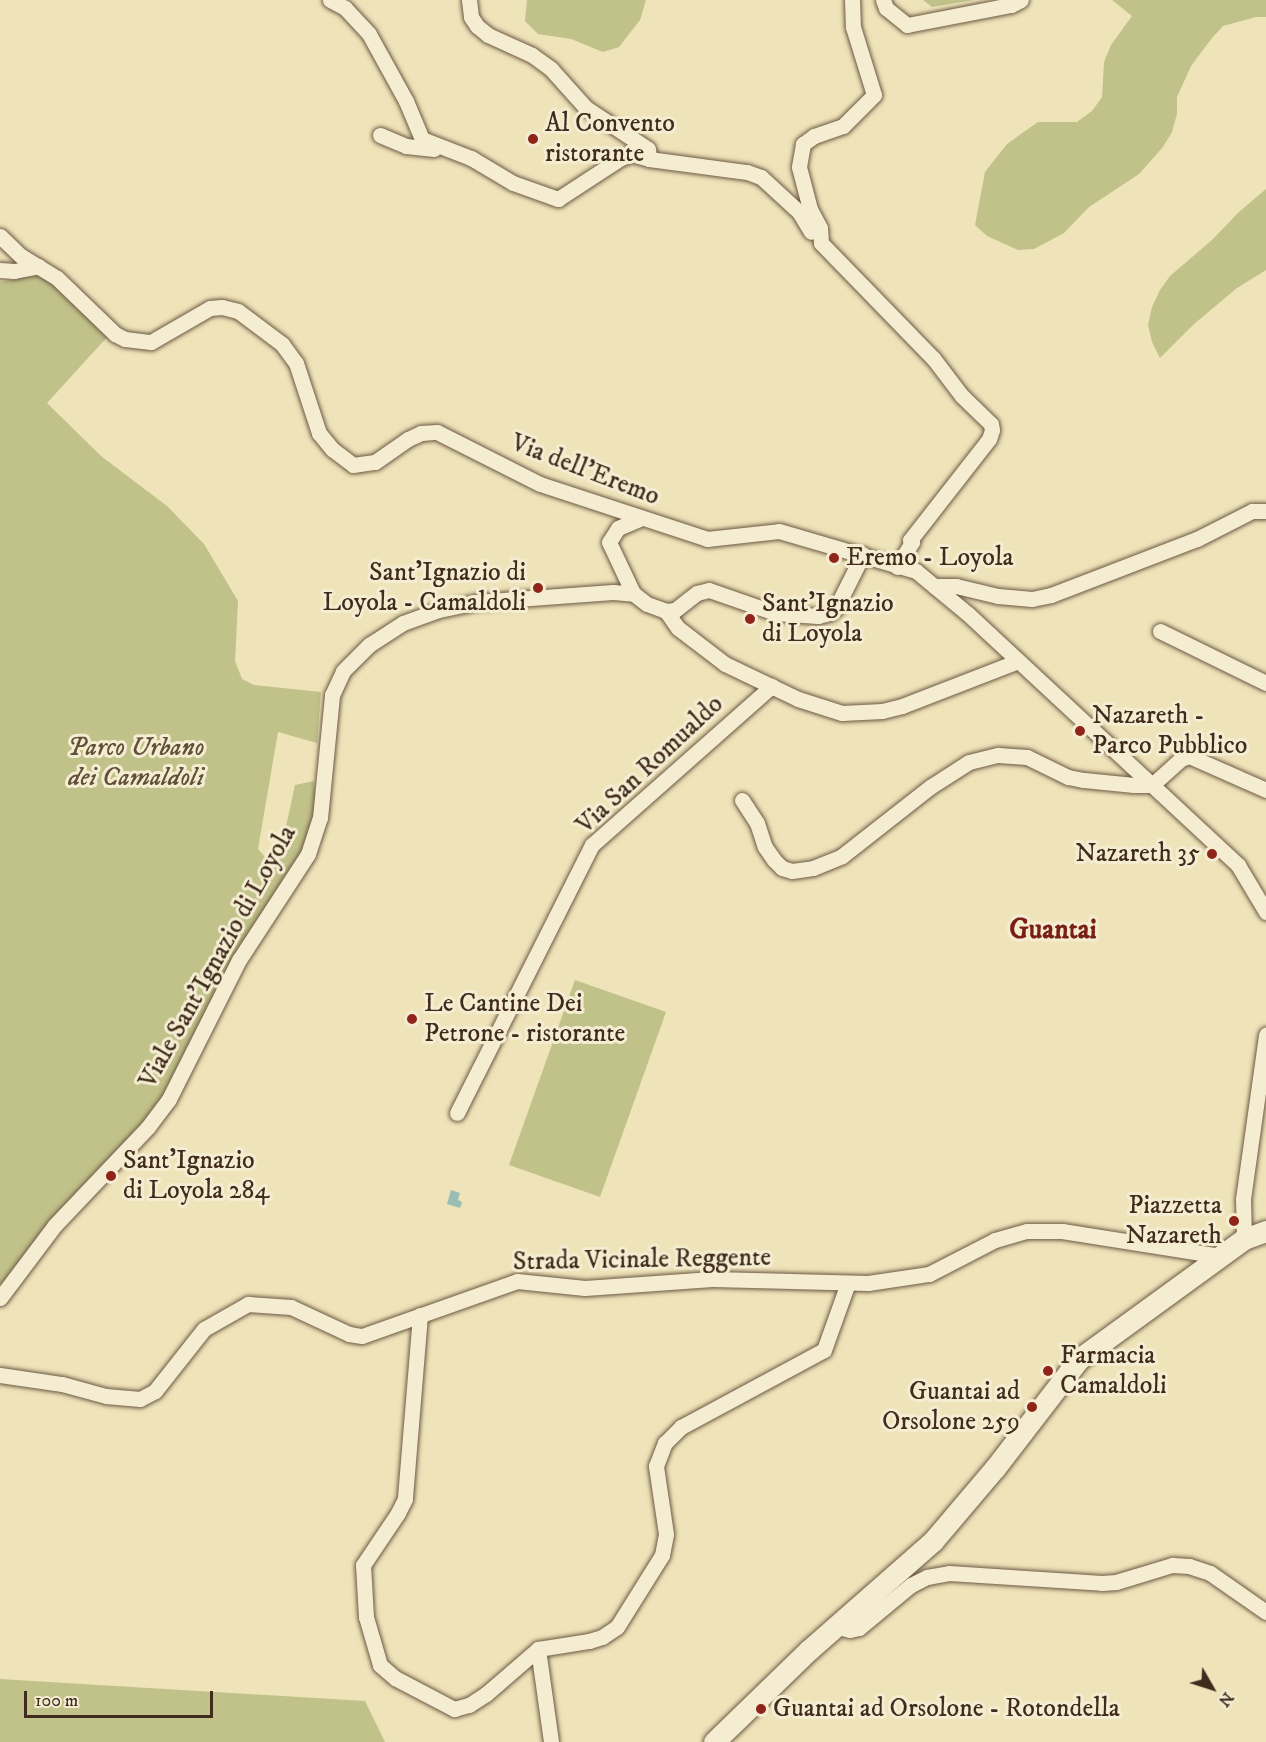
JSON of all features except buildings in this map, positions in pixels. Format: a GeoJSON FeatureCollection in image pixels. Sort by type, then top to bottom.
{"type":"FeatureCollection","features":[{"type":"Feature","properties":{"kind":"street"},"geometry":{"type":"LineString","coordinates":[[330,0],[345,8],[369,34],[406,101],[422,139],[471,158],[513,183],[558,199],[621,158],[632,154],[649,159],[747,172],[761,177],[799,212],[821,243],[933,358],[962,396],[991,424],[989,439],[910,540],[912,542],[897,567]]}},
{"type":"Feature","properties":{"kind":"street"},"geometry":{"type":"LineString","coordinates":[[469,0],[471,17],[477,26],[488,35],[532,55],[551,69],[586,108],[648,149],[649,159]]}},
{"type":"Feature","properties":{"kind":"street"},"geometry":{"type":"LineString","coordinates":[[821,243],[820,228],[810,209],[799,167],[803,144],[814,136],[843,126],[874,95],[853,27],[852,0]]}},
{"type":"Feature","properties":{"kind":"street"},"geometry":{"type":"LineString","coordinates":[[883,0],[886,8],[907,25],[1011,5],[1021,0]]}},
{"type":"Feature","properties":{"kind":"street"},"geometry":{"type":"LineString","coordinates":[[380,135],[405,146],[446,150]]}},
{"type":"Feature","properties":{"kind":"street","name":"Via dell'Eremo"},"geometry":{"type":"LineString","coordinates":[[0,236],[21,256],[39,266],[79,297],[115,334],[125,339],[151,342],[210,308],[222,307],[238,311],[282,344],[296,363],[318,433],[332,449],[352,465],[375,462],[408,439],[422,433],[437,432],[540,484],[707,539],[778,531],[863,554],[916,572],[937,587],[1238,865],[1266,912]]}},
{"type":"Feature","properties":{"kind":"street"},"geometry":{"type":"LineString","coordinates":[[0,270],[14,271],[39,266]]}},
{"type":"Feature","properties":{"kind":"street"},"geometry":{"type":"LineString","coordinates":[[937,587],[956,586],[998,596],[1032,599],[1051,595],[1188,543],[1252,512],[1266,512]]}},
{"type":"Feature","properties":{"kind":"street"},"geometry":{"type":"LineString","coordinates":[[633,593],[609,542],[618,528],[641,518]]}},
{"type":"Feature","properties":{"kind":"street"},"geometry":{"type":"LineString","coordinates":[[666,611],[675,610],[697,593],[709,590],[775,613],[818,616],[830,614],[842,598],[863,554]]}},
{"type":"Feature","properties":{"kind":"street","name":"Viale Sant'Ignazio di Loyola"},"geometry":{"type":"LineString","coordinates":[[0,1298],[55,1225],[148,1127],[169,1100],[239,960],[308,854],[320,818],[332,695],[343,671],[369,645],[403,623],[439,610],[497,601],[613,592],[633,593],[646,603],[666,611]]}},
{"type":"Feature","properties":{"kind":"street","name":"Via San Romualdo"},"geometry":{"type":"LineString","coordinates":[[666,611],[678,628],[725,664],[798,699],[842,713],[882,711],[902,706],[1018,661]]}},
{"type":"Feature","properties":{"kind":"street"},"geometry":{"type":"LineString","coordinates":[[1160,631],[1266,683]]}},
{"type":"Feature","properties":{"kind":"street","name":"Via San Romualdo"},"geometry":{"type":"LineString","coordinates":[[457,1113],[592,845],[772,686]]}},
{"type":"Feature","properties":{"kind":"street"},"geometry":{"type":"LineString","coordinates":[[742,800],[757,823],[765,847],[774,860],[782,868],[792,871],[813,868],[842,856],[930,787],[969,762],[989,758],[1021,755],[1068,777],[1152,784],[1181,759],[1189,756],[1266,790]]}},
{"type":"Feature","properties":{"kind":"street"},"geometry":{"type":"LineString","coordinates":[[1244,1239],[1243,1199],[1266,1035]]}},
{"type":"Feature","properties":{"kind":"street","name":"Strada Vicinale Reggente"},"geometry":{"type":"LineString","coordinates":[[0,1375],[62,1384],[106,1396],[140,1399],[155,1391],[204,1329],[248,1304],[291,1307],[350,1334],[362,1336],[517,1281],[585,1288],[712,1279],[868,1283],[928,1274],[995,1240],[1027,1231],[1062,1231],[1220,1256]]}},
{"type":"Feature","properties":{"kind":"street"},"geometry":{"type":"LineString","coordinates":[[714,1742],[809,1650],[838,1627],[933,1541],[995,1468],[1079,1359],[1244,1239],[1266,1231]]}},
{"type":"Feature","properties":{"kind":"street"},"geometry":{"type":"LineString","coordinates":[[420,1315],[405,1499],[363,1565],[366,1617],[380,1665],[395,1678],[454,1708],[469,1705],[486,1694],[538,1649],[589,1641],[602,1637],[616,1627],[630,1610],[662,1555],[666,1534],[656,1466],[665,1443],[681,1427],[824,1350],[848,1283]]}},
{"type":"Feature","properties":{"kind":"street"},"geometry":{"type":"LineString","coordinates":[[838,1627],[850,1630],[859,1628],[911,1585],[927,1576],[949,1573],[1102,1583],[1116,1582],[1172,1565],[1189,1566],[1209,1574],[1266,1612]]}},
{"type":"Feature","properties":{"kind":"street"},"geometry":{"type":"LineString","coordinates":[[538,1649],[551,1742]]}},
{"type":"Feature","properties":{"kind":"green space"},"geometry":{"type":"Polygon","coordinates":[[[527,0],[646,0],[640,20],[619,47],[603,52],[571,39],[538,34],[525,21],[527,0]]]}},
{"type":"Feature","properties":{"kind":"green space"},"geometry":{"type":"Polygon","coordinates":[[[923,0],[974,0],[932,7],[923,0]]]}},
{"type":"Feature","properties":{"kind":"green space"},"geometry":{"type":"Polygon","coordinates":[[[1112,0],[1266,0],[1266,17],[1256,17],[1223,26],[1212,38],[1191,66],[1177,97],[1177,114],[1172,132],[1163,147],[1139,174],[1089,207],[1064,233],[1034,249],[1018,250],[987,236],[975,225],[985,172],[1007,144],[1038,122],[1077,122],[1092,111],[1102,97],[1104,62],[1111,45],[1132,16],[1112,0]]]}},
{"type":"Feature","properties":{"kind":"green space"},"geometry":{"type":"Polygon","coordinates":[[[1266,189],[1266,270],[1237,288],[1194,324],[1160,358],[1152,342],[1148,325],[1152,307],[1160,290],[1170,276],[1266,189]]]}},
{"type":"Feature","properties":{"kind":"green space","name":"Parco Urbano dei Camaldoli"},"geometry":{"type":"Polygon","coordinates":[[[41,275],[56,284],[109,335],[47,403],[101,456],[167,506],[204,544],[238,601],[235,661],[242,679],[254,685],[321,692],[317,743],[278,732],[258,849],[272,865],[280,854],[295,785],[314,781],[316,808],[303,851],[231,961],[167,1091],[148,1117],[0,1285],[0,282],[41,275]]]}},
{"type":"Feature","properties":{"kind":"green space"},"geometry":{"type":"Polygon","coordinates":[[[575,980],[666,1012],[600,1197],[509,1165],[575,980]]]}},
{"type":"Feature","properties":{"kind":"green space"},"geometry":{"type":"Polygon","coordinates":[[[0,1679],[365,1701],[385,1742],[0,1742],[0,1679]]]}},
{"type":"Feature","properties":{"kind":"water"},"geometry":{"type":"Polygon","coordinates":[[[451,1190],[460,1193],[458,1200],[462,1202],[460,1208],[447,1204],[451,1190]]]}},
{"type":"Feature","properties":{"kind":"place","name":"Al Convento ristorante"},"geometry":{"type":"Point","coordinates":[533,139]}},
{"type":"Feature","properties":{"kind":"place","name":"Eremo - Loyola"},"geometry":{"type":"Point","coordinates":[834,558]}},
{"type":"Feature","properties":{"kind":"place","name":"Sant'Ignazio di Loyola - Camaldoli"},"geometry":{"type":"Point","coordinates":[538,588]}},
{"type":"Feature","properties":{"kind":"place","name":"Sant'Ignazio di Loyola"},"geometry":{"type":"Point","coordinates":[750,619]}},
{"type":"Feature","properties":{"kind":"place","name":"Nazareth - Parco Pubblico"},"geometry":{"type":"Point","coordinates":[1080,731]}},
{"type":"Feature","properties":{"kind":"place","name":"Nazareth 35"},"geometry":{"type":"Point","coordinates":[1212,854]}},
{"type":"Feature","properties":{"kind":"place","name":"Le Cantine Dei Petrone - ristorante"},"geometry":{"type":"Point","coordinates":[412,1019]}},
{"type":"Feature","properties":{"kind":"place","name":"Sant'Ignazio di Loyola 284"},"geometry":{"type":"Point","coordinates":[111,1176]}},
{"type":"Feature","properties":{"kind":"place","name":"Piazzetta Nazareth"},"geometry":{"type":"Point","coordinates":[1234,1221]}},
{"type":"Feature","properties":{"kind":"place","name":"Farmacia Camaldoli"},"geometry":{"type":"Point","coordinates":[1048,1371]}},
{"type":"Feature","properties":{"kind":"place","name":"Guantai ad Orsolone 259"},"geometry":{"type":"Point","coordinates":[1032,1407]}},
{"type":"Feature","properties":{"kind":"place","name":"Guantai ad Orsolone - Rotondella"},"geometry":{"type":"Point","coordinates":[761,1709]}},
{"type":"Feature","properties":{"kind":"district","name":"Guantai"},"geometry":{"type":"Point","coordinates":[1053,930]}}]}
